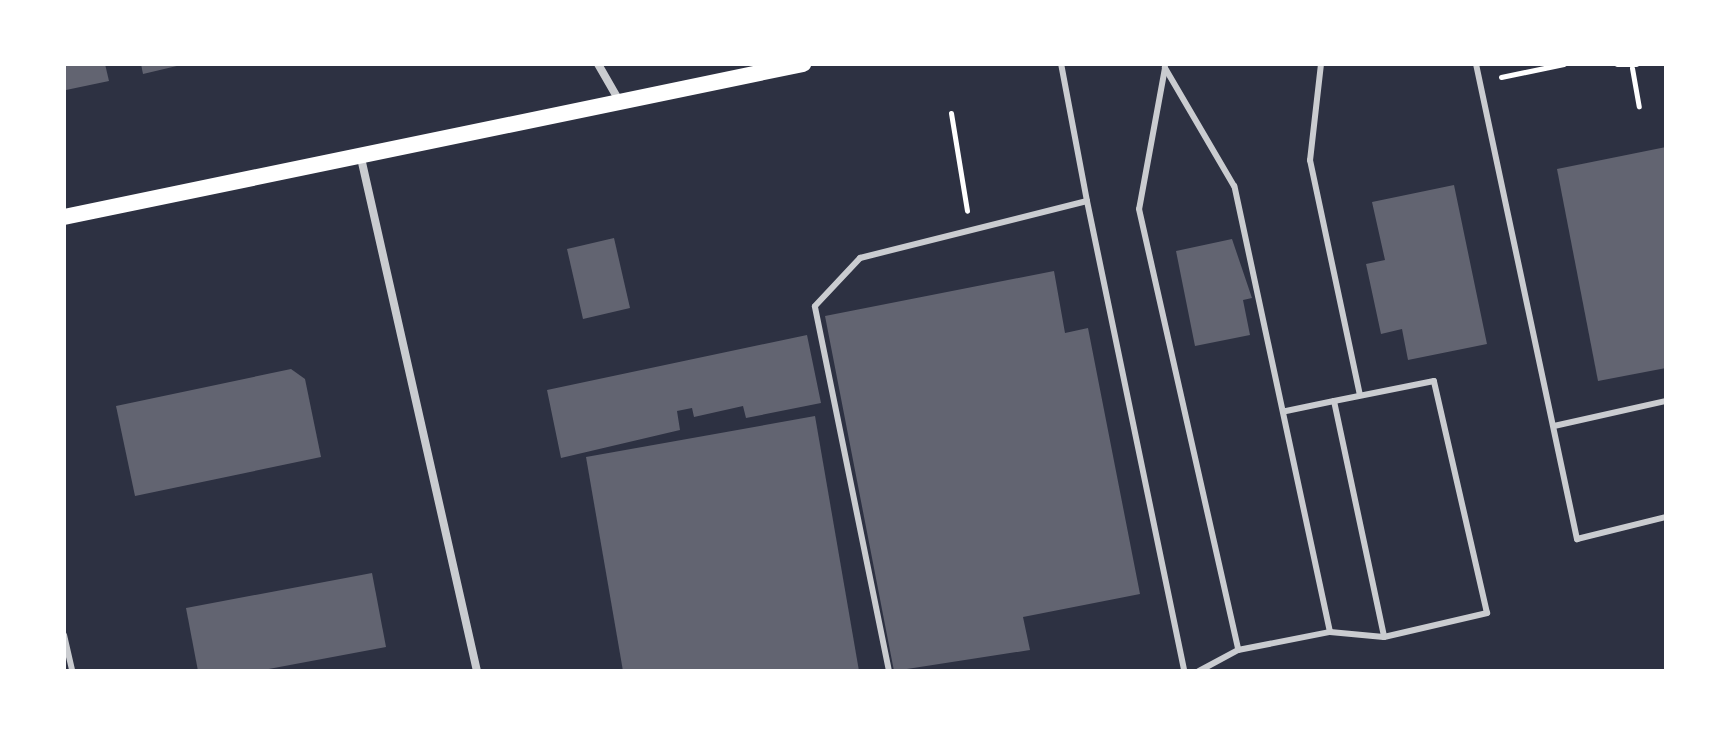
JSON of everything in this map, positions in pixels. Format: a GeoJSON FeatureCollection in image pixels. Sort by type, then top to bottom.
{"type":"FeatureCollection","features":[{"type":"Feature","properties":{"kind":"main road"},"geometry":{"type":"LineString","coordinates":[[64,217],[622,105],[803,64]]}},
{"type":"Feature","properties":{"kind":"street"},"geometry":{"type":"LineString","coordinates":[[598,64],[622,105]]}},
{"type":"Feature","properties":{"kind":"street"},"geometry":{"type":"LineString","coordinates":[[361,158],[477,671]]}},
{"type":"Feature","properties":{"kind":"lane"},"geometry":{"type":"LineString","coordinates":[[1061,64],[1184,671]]}},
{"type":"Feature","properties":{"kind":"lane"},"geometry":{"type":"LineString","coordinates":[[1321,64],[1310,160],[1360,395]]}},
{"type":"Feature","properties":{"kind":"lane"},"geometry":{"type":"LineString","coordinates":[[1476,64],[1577,539],[1666,517]]}},
{"type":"Feature","properties":{"kind":"lane"},"geometry":{"type":"LineString","coordinates":[[1165,66],[1234,186],[1286,411],[1330,632]]}},
{"type":"Feature","properties":{"kind":"lane"},"geometry":{"type":"LineString","coordinates":[[1165,66],[1139,209],[1238,650]]}},
{"type":"Feature","properties":{"kind":"lane"},"geometry":{"type":"LineString","coordinates":[[889,671],[815,306],[860,258],[1087,201]]}},
{"type":"Feature","properties":{"kind":"lane"},"geometry":{"type":"LineString","coordinates":[[1199,671],[1238,650],[1330,632],[1384,637],[1487,613],[1434,381],[1286,411]]}},
{"type":"Feature","properties":{"kind":"lane"},"geometry":{"type":"LineString","coordinates":[[1334,401],[1384,637]]}},
{"type":"Feature","properties":{"kind":"lane"},"geometry":{"type":"LineString","coordinates":[[1554,426],[1666,401]]}},
{"type":"Feature","properties":{"kind":"lane"},"geometry":{"type":"LineString","coordinates":[[64,635],[72,671]]}},
{"type":"Feature","properties":{"kind":"path"},"geometry":{"type":"LineString","coordinates":[[1480,81],[1564,64]]}},
{"type":"Feature","properties":{"kind":"path"},"geometry":{"type":"LineString","coordinates":[[1617,64],[1634,66],[1639,106]]}},
{"type":"Feature","properties":{"kind":"path"},"geometry":{"type":"LineString","coordinates":[[951,113],[971,230]]}},
{"type":"Feature","properties":{"kind":"building"},"geometry":{"type":"Polygon","coordinates":[[[64,64],[105,64],[109,81],[66,90],[64,64]]]}},
{"type":"Feature","properties":{"kind":"building"},"geometry":{"type":"Polygon","coordinates":[[[141,64],[181,64],[181,65],[143,74],[141,64]]]}},
{"type":"Feature","properties":{"kind":"building"},"geometry":{"type":"Polygon","coordinates":[[[1666,147],[1666,368],[1598,381],[1557,169],[1666,147]]]}},
{"type":"Feature","properties":{"kind":"building"},"geometry":{"type":"Polygon","coordinates":[[[1454,185],[1487,344],[1408,360],[1402,329],[1381,334],[1366,264],[1385,260],[1372,202],[1454,185]]]}},
{"type":"Feature","properties":{"kind":"building"},"geometry":{"type":"Polygon","coordinates":[[[614,238],[630,308],[583,319],[567,249],[614,238]]]}},
{"type":"Feature","properties":{"kind":"building"},"geometry":{"type":"Polygon","coordinates":[[[1232,239],[1252,298],[1243,300],[1250,335],[1195,346],[1176,251],[1232,239]]]}},
{"type":"Feature","properties":{"kind":"building"},"geometry":{"type":"Polygon","coordinates":[[[1054,271],[1065,333],[1088,328],[1140,594],[1023,617],[1030,650],[894,671],[825,316],[1054,271]]]}},
{"type":"Feature","properties":{"kind":"building"},"geometry":{"type":"Polygon","coordinates":[[[807,335],[821,403],[746,418],[743,406],[694,417],[692,408],[677,411],[680,430],[561,458],[547,390],[807,335]]]}},
{"type":"Feature","properties":{"kind":"building"},"geometry":{"type":"Polygon","coordinates":[[[291,369],[305,379],[321,457],[135,496],[116,406],[291,369]]]}},
{"type":"Feature","properties":{"kind":"building"},"geometry":{"type":"Polygon","coordinates":[[[815,416],[859,671],[623,671],[586,457],[815,416]]]}},
{"type":"Feature","properties":{"kind":"building"},"geometry":{"type":"Polygon","coordinates":[[[372,573],[386,647],[258,671],[198,671],[186,608],[372,573]]]}}]}
